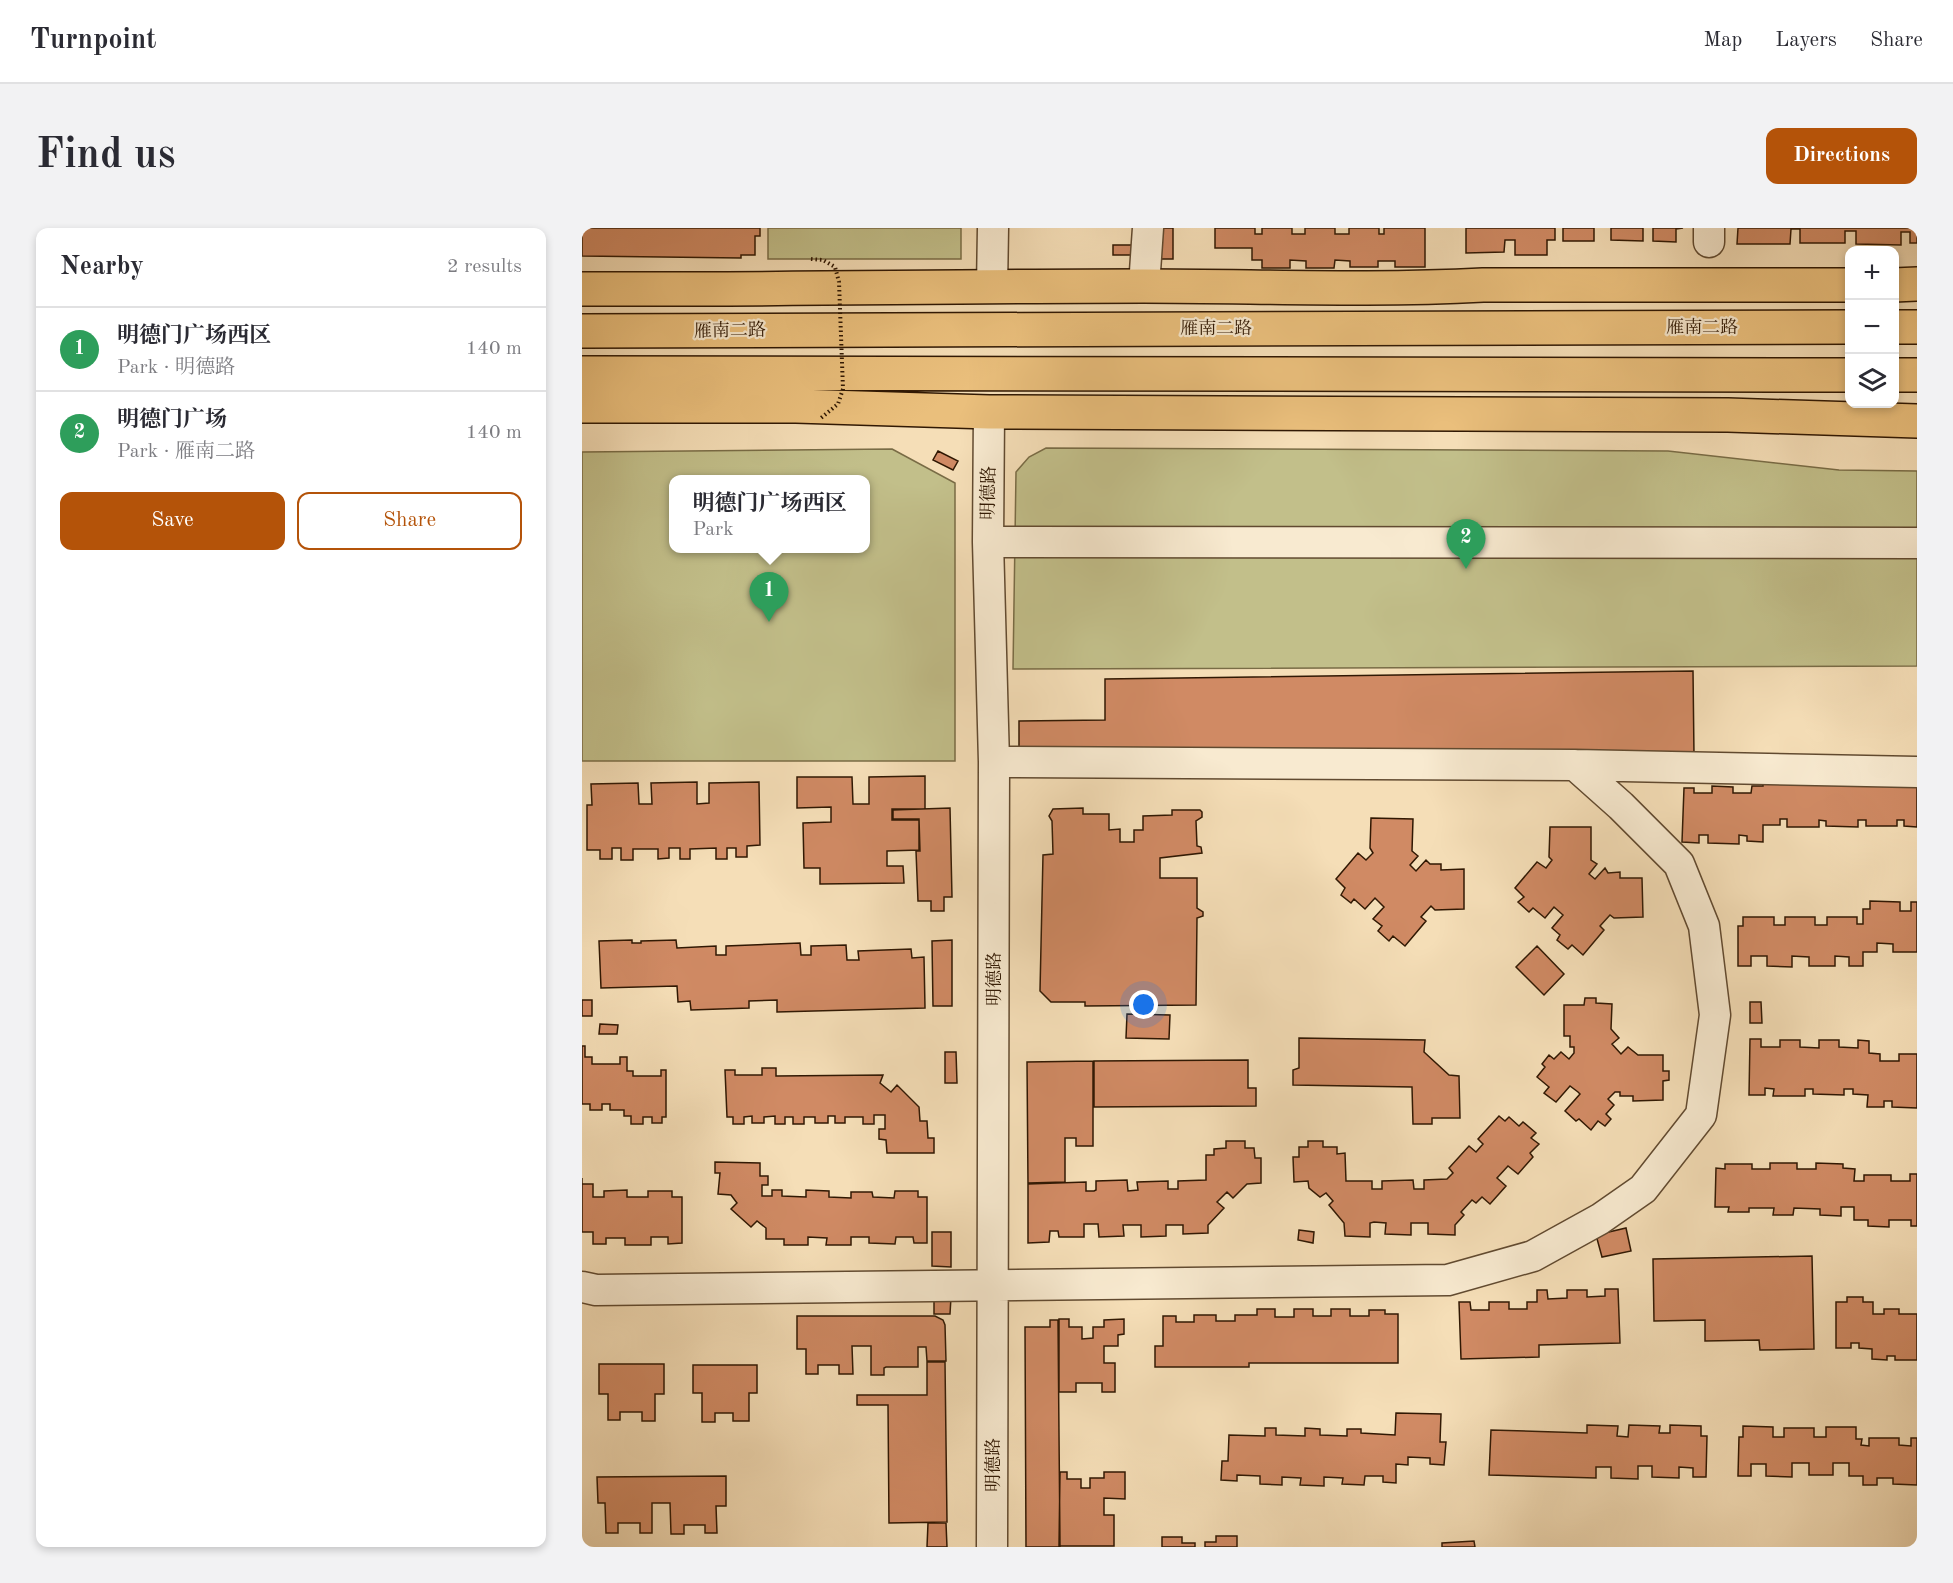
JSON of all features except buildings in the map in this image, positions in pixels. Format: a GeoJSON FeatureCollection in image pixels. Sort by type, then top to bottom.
{"type":"FeatureCollection","features":[{"type":"Feature","properties":{"kind":"main road"},"geometry":{"type":"LineString","coordinates":[[810,274],[1056,329]]}},
{"type":"Feature","properties":{"kind":"main road"},"geometry":{"type":"LineString","coordinates":[[582,289],[810,274],[992,287],[1433,288],[1483,285],[1845,285]]}},
{"type":"Feature","properties":{"kind":"main road"},"geometry":{"type":"LineString","coordinates":[[1899,285],[1917,284]]}},
{"type":"Feature","properties":{"kind":"main road"},"geometry":{"type":"LineString","coordinates":[[1483,285],[1483,328]]}},
{"type":"Feature","properties":{"kind":"main road","name":"雁南二路"},"geometry":{"type":"LineString","coordinates":[[582,331],[1845,327]]}},
{"type":"Feature","properties":{"kind":"main road"},"geometry":{"type":"LineString","coordinates":[[1899,327],[1917,327]]}},
{"type":"Feature","properties":{"kind":"main road"},"geometry":{"type":"LineString","coordinates":[[582,373],[1845,375]]}},
{"type":"Feature","properties":{"kind":"main road"},"geometry":{"type":"LineString","coordinates":[[797,374],[989,412]]}},
{"type":"Feature","properties":{"kind":"main road"},"geometry":{"type":"LineString","coordinates":[[1443,375],[1443,414]]}},
{"type":"Feature","properties":{"kind":"main road"},"geometry":{"type":"LineString","coordinates":[[1899,375],[1917,375]]}},
{"type":"Feature","properties":{"kind":"main road"},"geometry":{"type":"LineString","coordinates":[[582,406],[796,406],[989,412],[1728,415],[1917,421]]}},
{"type":"Feature","properties":{"kind":"street"},"geometry":{"type":"LineString","coordinates":[[992,287],[993,228]]}},
{"type":"Feature","properties":{"kind":"street"},"geometry":{"type":"LineString","coordinates":[[1144,286],[1148,228]]}},
{"type":"Feature","properties":{"kind":"street","name":"明德路"},"geometry":{"type":"LineString","coordinates":[[989,412],[988,542],[994,762],[992,1547]]}},
{"type":"Feature","properties":{"kind":"street"},"geometry":{"type":"LineString","coordinates":[[988,542],[1917,543]]}},
{"type":"Feature","properties":{"kind":"street"},"geometry":{"type":"LineString","coordinates":[[994,762],[1575,765],[1917,772]]}},
{"type":"Feature","properties":{"kind":"street"},"geometry":{"type":"LineString","coordinates":[[582,1287],[596,1290],[1448,1280],[1533,1256],[1600,1219],[1643,1189],[1701,1115],[1715,1015],[1704,927],[1679,864],[1621,806],[1575,765]]}},
{"type":"Feature","properties":{"kind":"path"},"geometry":{"type":"LineString","coordinates":[[810,274],[822,260],[834,267],[839,282],[843,389],[838,404],[821,418]]}},
{"type":"Feature","properties":{"kind":"shaded area"},"geometry":{"type":"Polygon","coordinates":[[[768,228],[961,228],[961,259],[768,259],[768,228]]]}},
{"type":"Feature","properties":{"kind":"shaded area"},"geometry":{"type":"Polygon","coordinates":[[[1046,448],[1668,451],[1839,470],[1917,471],[1917,666],[1013,669],[1016,472],[1029,457],[1046,448]]]}},
{"type":"Feature","properties":{"kind":"shaded area"},"geometry":{"type":"Polygon","coordinates":[[[892,449],[955,483],[955,761],[582,761],[582,452],[892,449]]]}},
{"type":"Feature","properties":{"kind":"place","name":"明德门广场"},"geometry":{"type":"Point","coordinates":[1466,569]}},
{"type":"Feature","properties":{"kind":"place","name":"明德门广场西区"},"geometry":{"type":"Point","coordinates":[769,622]}}]}
